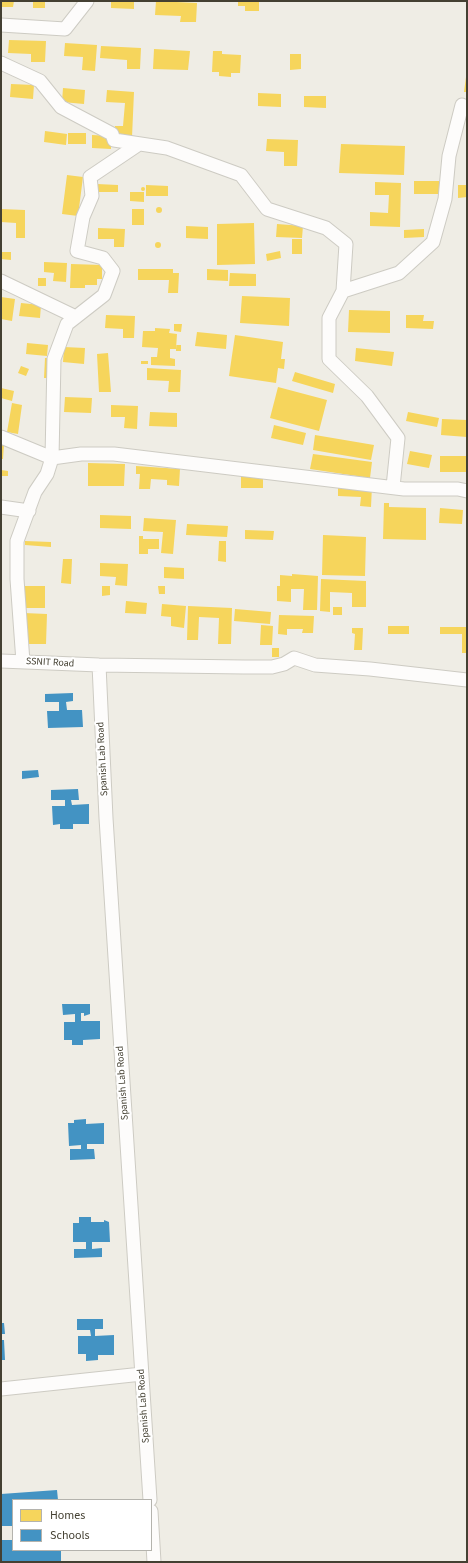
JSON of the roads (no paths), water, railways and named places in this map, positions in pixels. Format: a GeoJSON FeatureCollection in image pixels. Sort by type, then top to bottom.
{"type":"FeatureCollection","features":[{"type":"Feature","properties":{"kind":"street"},"geometry":{"type":"LineString","coordinates":[[1,25],[65,29],[87,1]]}},
{"type":"Feature","properties":{"kind":"street"},"geometry":{"type":"LineString","coordinates":[[1,63],[40,81],[61,107],[112,134],[114,140],[167,148],[241,175],[267,209],[326,228],[346,244],[343,291],[329,318],[329,359],[367,396],[398,438],[393,487]]}},
{"type":"Feature","properties":{"kind":"street"},"geometry":{"type":"LineString","coordinates":[[343,291],[399,273],[433,242],[445,199],[448,156],[462,105]]}},
{"type":"Feature","properties":{"kind":"street"},"geometry":{"type":"LineString","coordinates":[[23,662],[17,579],[17,541],[35,492],[47,474],[52,458],[54,359],[67,324],[104,295],[113,271],[102,258],[77,251],[83,216],[92,196],[90,178],[139,144]]}},
{"type":"Feature","properties":{"kind":"street"},"geometry":{"type":"LineString","coordinates":[[1,281],[76,317]]}},
{"type":"Feature","properties":{"kind":"street"},"geometry":{"type":"LineString","coordinates":[[1,437],[52,458],[81,454],[114,454],[404,489],[458,489],[467,491]]}},
{"type":"Feature","properties":{"kind":"street"},"geometry":{"type":"LineString","coordinates":[[1,507],[28,511]]}},
{"type":"Feature","properties":{"kind":"street","name":"SSNIT Road"},"geometry":{"type":"LineString","coordinates":[[1,661],[99,665],[272,667],[284,664],[294,658],[315,665],[370,669],[467,680]]}},
{"type":"Feature","properties":{"kind":"street","name":"Spanish Lab Road"},"geometry":{"type":"LineString","coordinates":[[99,665],[106,818],[150,1499]]}},
{"type":"Feature","properties":{"kind":"street"},"geometry":{"type":"LineString","coordinates":[[1,1389],[142,1374]]}},
{"type":"Feature","properties":{"kind":"street"},"geometry":{"type":"LineString","coordinates":[[152,1528],[154,1562]]}}]}
